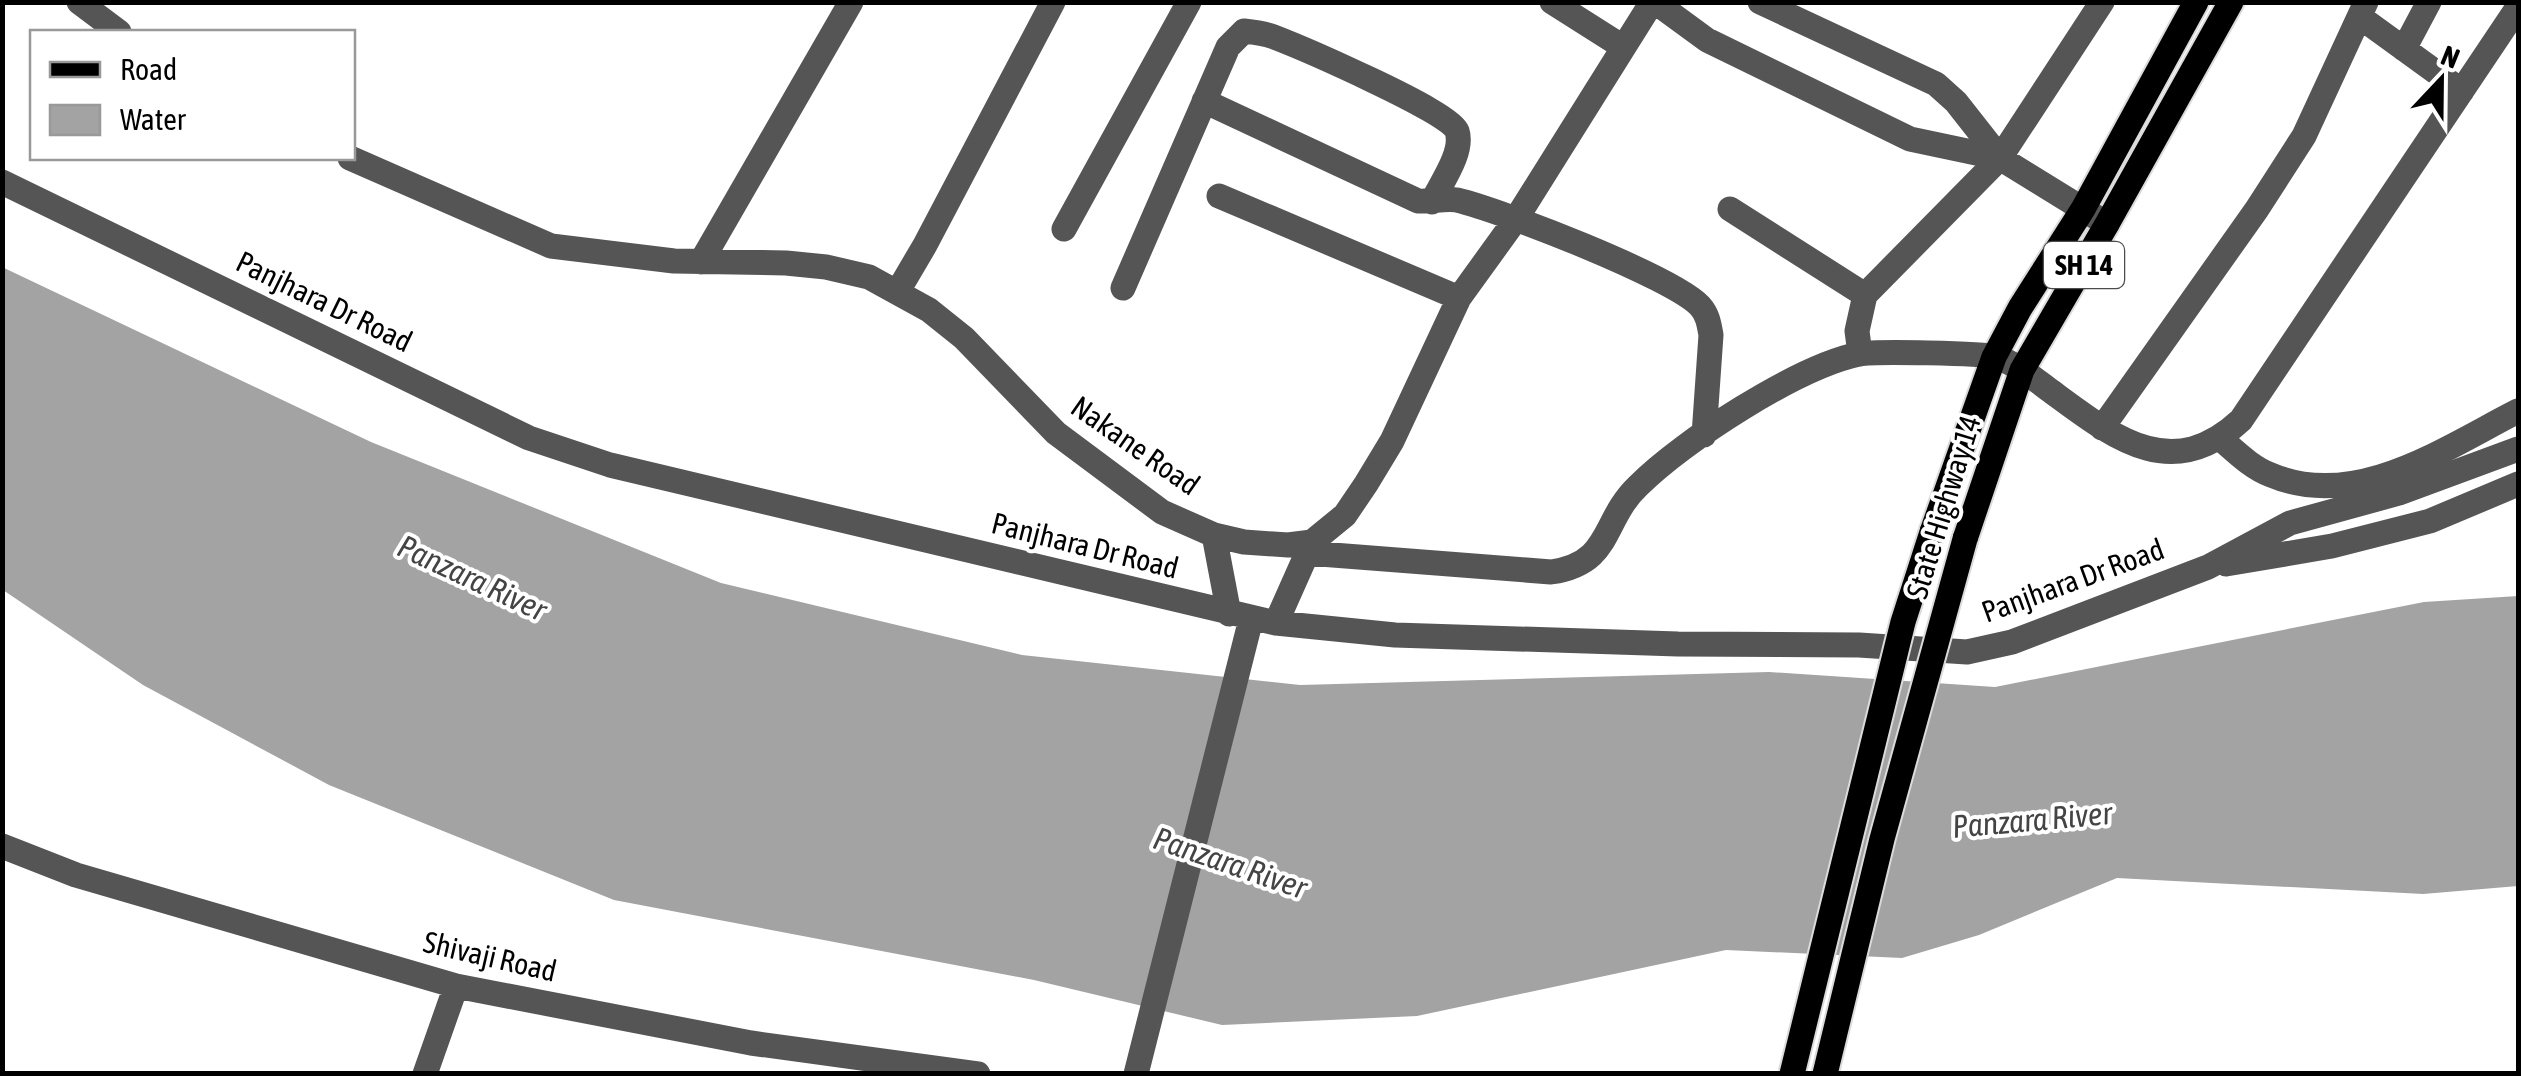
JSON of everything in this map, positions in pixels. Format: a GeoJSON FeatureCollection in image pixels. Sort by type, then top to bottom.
{"type":"FeatureCollection","features":[{"type":"Feature","properties":{"kind":"main road","name":"State Highway 14"},"geometry":{"type":"LineString","coordinates":[[1792,1074],[1903,622],[1994,356],[2083,209],[2196,2]]}},
{"type":"Feature","properties":{"kind":"main road","name":"State Highway 14"},"geometry":{"type":"LineString","coordinates":[[1826,1074],[1882,839],[1965,539],[2022,370],[2231,2]]}},
{"type":"Feature","properties":{"kind":"street"},"geometry":{"type":"LineString","coordinates":[[79,2],[116,30]]}},
{"type":"Feature","properties":{"kind":"street"},"geometry":{"type":"LineString","coordinates":[[702,262],[850,2]]}},
{"type":"Feature","properties":{"kind":"street"},"geometry":{"type":"LineString","coordinates":[[898,291],[1053,2]]}},
{"type":"Feature","properties":{"kind":"street"},"geometry":{"type":"LineString","coordinates":[[1064,229],[1189,2]]}},
{"type":"Feature","properties":{"kind":"street"},"geometry":{"type":"LineString","coordinates":[[1552,2],[1623,47]]}},
{"type":"Feature","properties":{"kind":"street"},"geometry":{"type":"LineString","coordinates":[[1136,1074],[1252,619],[1310,548],[1345,515],[1383,456],[1458,298],[1516,219],[1653,2],[1707,40],[1910,139],[2000,158],[2108,224]]}},
{"type":"Feature","properties":{"kind":"street"},"geometry":{"type":"LineString","coordinates":[[1760,2],[1936,84],[1956,102],[2000,158]]}},
{"type":"Feature","properties":{"kind":"street"},"geometry":{"type":"LineString","coordinates":[[1860,354],[1857,331],[1865,295],[2000,158],[2102,2]]}},
{"type":"Feature","properties":{"kind":"street"},"geometry":{"type":"LineString","coordinates":[[2404,49],[2429,2]]}},
{"type":"Feature","properties":{"kind":"street"},"geometry":{"type":"LineString","coordinates":[[1704,435],[1771,390],[1860,354],[1994,356],[2022,370],[2127,443],[2162,453],[2221,439],[2241,420],[2518,7]]}},
{"type":"Feature","properties":{"kind":"street"},"geometry":{"type":"LineString","coordinates":[[2102,428],[2257,210],[2304,136],[2363,10],[2404,49],[2462,91]]}},
{"type":"Feature","properties":{"kind":"street"},"geometry":{"type":"LineString","coordinates":[[1123,288],[1228,47],[1244,32],[1256,32],[1289,44],[1424,106],[1454,124],[1458,144],[1432,202]]}},
{"type":"Feature","properties":{"kind":"street"},"geometry":{"type":"LineString","coordinates":[[1204,100],[1418,201],[1452,199],[1516,219],[1632,268],[1700,306],[1709,320],[1711,335],[1704,435]]}},
{"type":"Feature","properties":{"kind":"street","name":"Nakane Road"},"geometry":{"type":"LineString","coordinates":[[355,160],[552,246],[674,261],[826,268],[869,277],[929,310],[964,338],[1056,433],[1162,512],[1214,535],[1551,572],[1576,568],[1600,544],[1633,490],[1666,460],[1704,435]]}},
{"type":"Feature","properties":{"kind":"street","name":"Panjhara Dr Road"},"geometry":{"type":"LineString","coordinates":[[2,182],[530,438],[610,465],[1252,619],[1394,635],[1859,645],[1966,652],[2012,642],[2208,566],[2290,523],[2346,509],[2416,475],[2518,448]]}},
{"type":"Feature","properties":{"kind":"street"},"geometry":{"type":"LineString","coordinates":[[1219,196],[1458,298]]}},
{"type":"Feature","properties":{"kind":"street"},"geometry":{"type":"LineString","coordinates":[[1730,209],[1865,295]]}},
{"type":"Feature","properties":{"kind":"street"},"geometry":{"type":"LineString","coordinates":[[2221,439],[2268,474],[2312,484],[2363,482],[2389,475],[2416,475],[2518,411]]}},
{"type":"Feature","properties":{"kind":"street"},"geometry":{"type":"LineString","coordinates":[[2416,475],[2430,521]]}},
{"type":"Feature","properties":{"kind":"street","name":"Panjhara Dr Road"},"geometry":{"type":"LineString","coordinates":[[2208,566],[2332,546],[2430,521],[2518,484]]}},
{"type":"Feature","properties":{"kind":"street"},"geometry":{"type":"LineString","coordinates":[[1214,535],[1252,619]]}},
{"type":"Feature","properties":{"kind":"street","name":"Shivaji Road"},"geometry":{"type":"LineString","coordinates":[[2,846],[76,875],[456,986],[750,1043],[978,1074]]}},
{"type":"Feature","properties":{"kind":"street"},"geometry":{"type":"LineString","coordinates":[[424,1074],[456,986]]}},
{"type":"Feature","properties":{"kind":"water","name":"Panzara River"},"geometry":{"type":"Polygon","coordinates":[[[2,267],[371,442],[721,583],[1022,655],[1300,685],[1769,672],[1995,687],[2424,602],[2518,596],[2518,886],[2423,894],[2117,878],[1979,935],[1902,958],[1726,950],[1417,1016],[1222,1025],[1034,980],[614,900],[329,785],[143,685],[3,590],[2,267]]]}}]}
